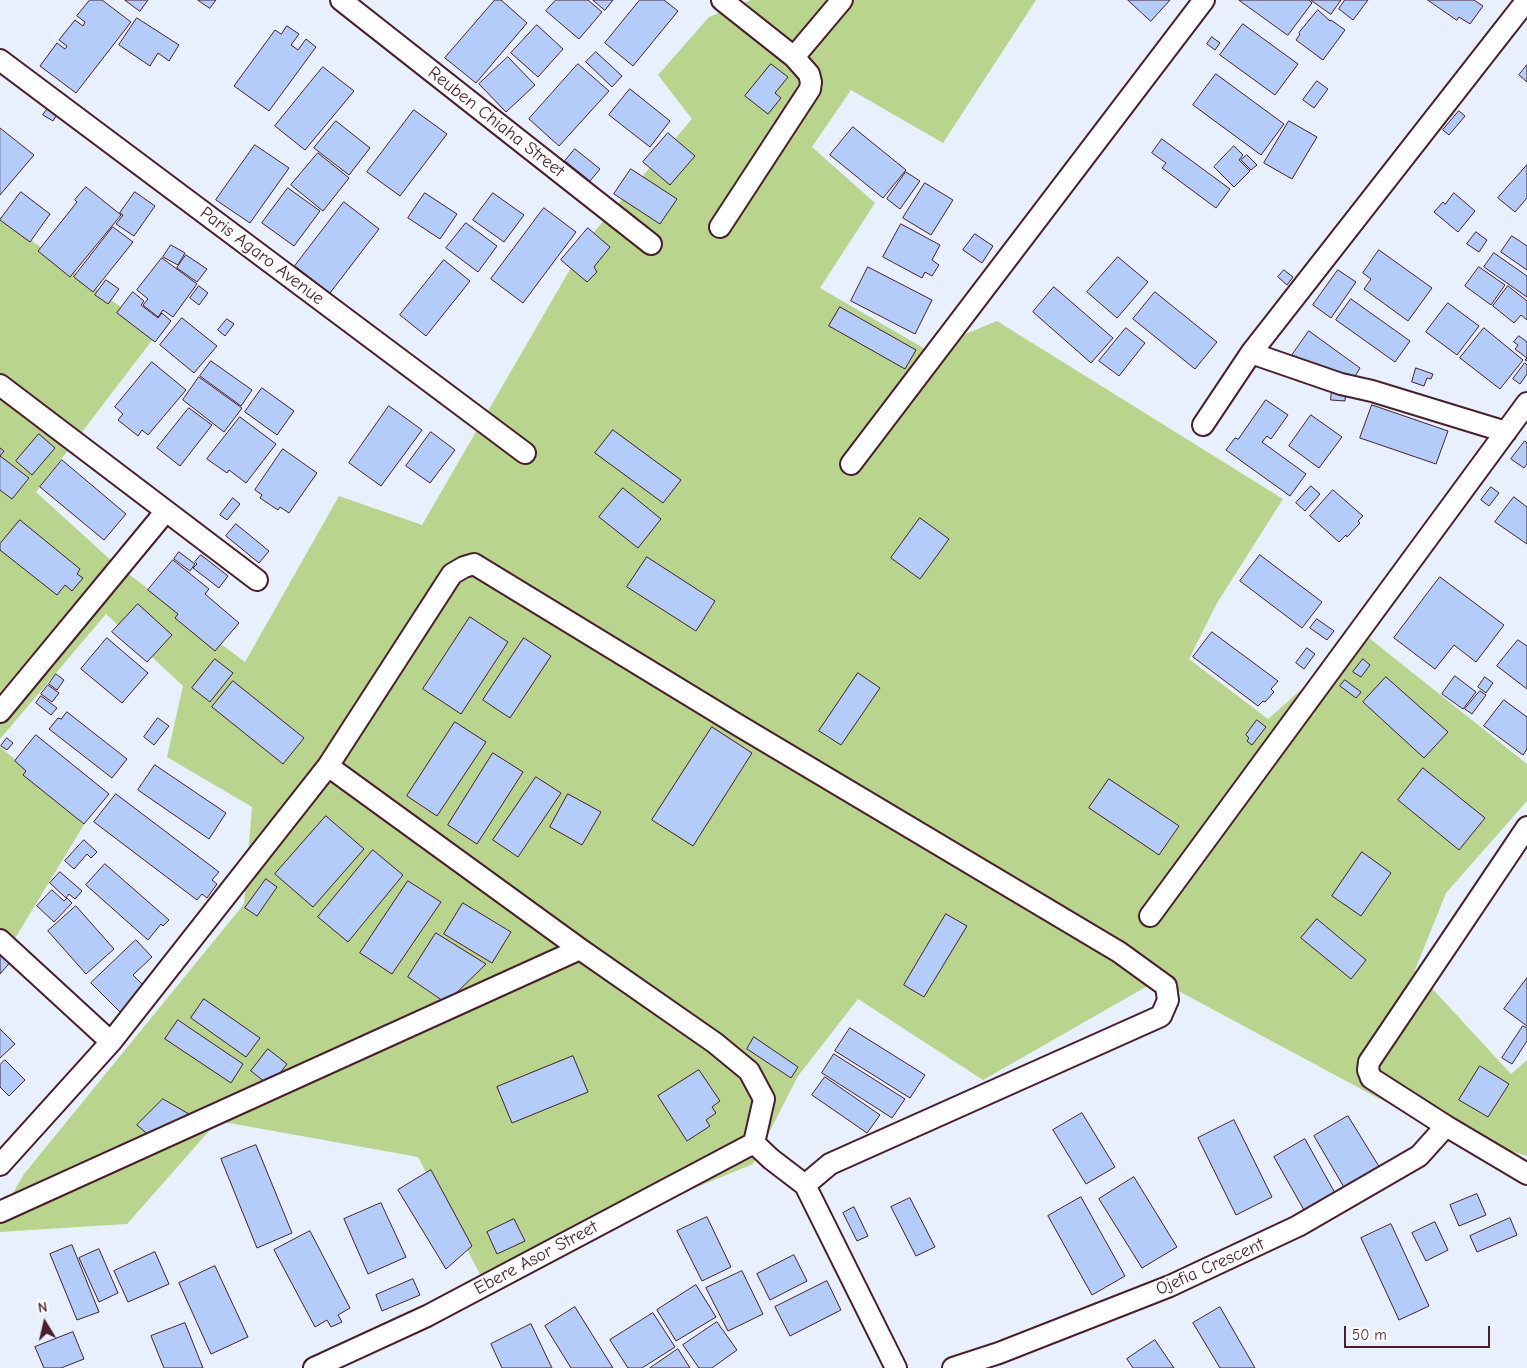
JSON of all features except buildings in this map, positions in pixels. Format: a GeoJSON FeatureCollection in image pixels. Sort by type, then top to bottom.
{"type":"FeatureCollection","features":[{"type":"Feature","properties":{"kind":"street","name":"Reuben Chiaha Street"},"geometry":{"type":"LineString","coordinates":[[342,0],[651,244]]}},
{"type":"Feature","properties":{"kind":"street"},"geometry":{"type":"LineString","coordinates":[[720,227],[810,90],[811,82],[809,74],[794,57],[722,0]]}},
{"type":"Feature","properties":{"kind":"street"},"geometry":{"type":"LineString","coordinates":[[794,57],[842,0]]}},
{"type":"Feature","properties":{"kind":"street"},"geometry":{"type":"LineString","coordinates":[[851,464],[1204,0]]}},
{"type":"Feature","properties":{"kind":"street"},"geometry":{"type":"LineString","coordinates":[[1203,425],[1252,353],[1527,0]]}},
{"type":"Feature","properties":{"kind":"street","name":"Paris Agaro Avenue"},"geometry":{"type":"LineString","coordinates":[[0,60],[525,453]]}},
{"type":"Feature","properties":{"kind":"street"},"geometry":{"type":"LineString","coordinates":[[1252,353],[1340,384],[1372,391],[1506,432]]}},
{"type":"Feature","properties":{"kind":"street"},"geometry":{"type":"LineString","coordinates":[[0,386],[257,580]]}},
{"type":"Feature","properties":{"kind":"street"},"geometry":{"type":"LineString","coordinates":[[1150,916],[1527,403]]}},
{"type":"Feature","properties":{"kind":"street"},"geometry":{"type":"LineString","coordinates":[[0,712],[166,511]]}},
{"type":"Feature","properties":{"kind":"street"},"geometry":{"type":"LineString","coordinates":[[0,1165],[111,1042],[328,766],[452,574],[474,564],[746,730],[1119,952],[1166,986],[1168,1000],[1161,1016],[830,1164],[805,1185]]}},
{"type":"Feature","properties":{"kind":"street"},"geometry":{"type":"LineString","coordinates":[[328,766],[580,949],[715,1043],[749,1071],[764,1099],[754,1143],[771,1159],[805,1185],[896,1368]]}},
{"type":"Feature","properties":{"kind":"street"},"geometry":{"type":"LineString","coordinates":[[1527,827],[1369,1062],[1368,1070],[1371,1078],[1445,1128],[1527,1174]]}},
{"type":"Feature","properties":{"kind":"street"},"geometry":{"type":"LineString","coordinates":[[0,940],[111,1042]]}},
{"type":"Feature","properties":{"kind":"street"},"geometry":{"type":"LineString","coordinates":[[0,1212],[580,949]]}},
{"type":"Feature","properties":{"kind":"street","name":"Ojefia Crescent"},"geometry":{"type":"LineString","coordinates":[[953,1368],[1170,1286],[1289,1230],[1419,1156],[1445,1128]]}},
{"type":"Feature","properties":{"kind":"street","name":"Ebere Asor Street"},"geometry":{"type":"LineString","coordinates":[[314,1368],[428,1316],[754,1143]]}},
{"type":"Feature","properties":{"kind":"green space"},"geometry":{"type":"Polygon","coordinates":[[[751,0],[1036,0],[943,143],[851,90],[812,147],[875,203],[820,288],[927,350],[997,321],[1283,499],[1217,603],[1189,659],[1268,719],[1364,634],[1527,764],[1527,801],[1446,893],[1415,970],[1511,1074],[1527,1060],[1527,1156],[1432,1127],[1158,980],[983,1080],[858,999],[798,1076],[753,1164],[481,1276],[418,1157],[218,1121],[127,1224],[0,1232],[0,1215],[24,1174],[244,904],[252,807],[167,757],[183,686],[106,614],[0,739],[0,217],[157,334],[36,492],[114,563],[245,662],[339,496],[422,525],[587,240],[692,119],[658,75],[709,17],[751,0]]]}},
{"type":"Feature","properties":{"kind":"green space"},"geometry":{"type":"Polygon","coordinates":[[[0,747],[88,818],[0,963],[0,747]]]}}]}
